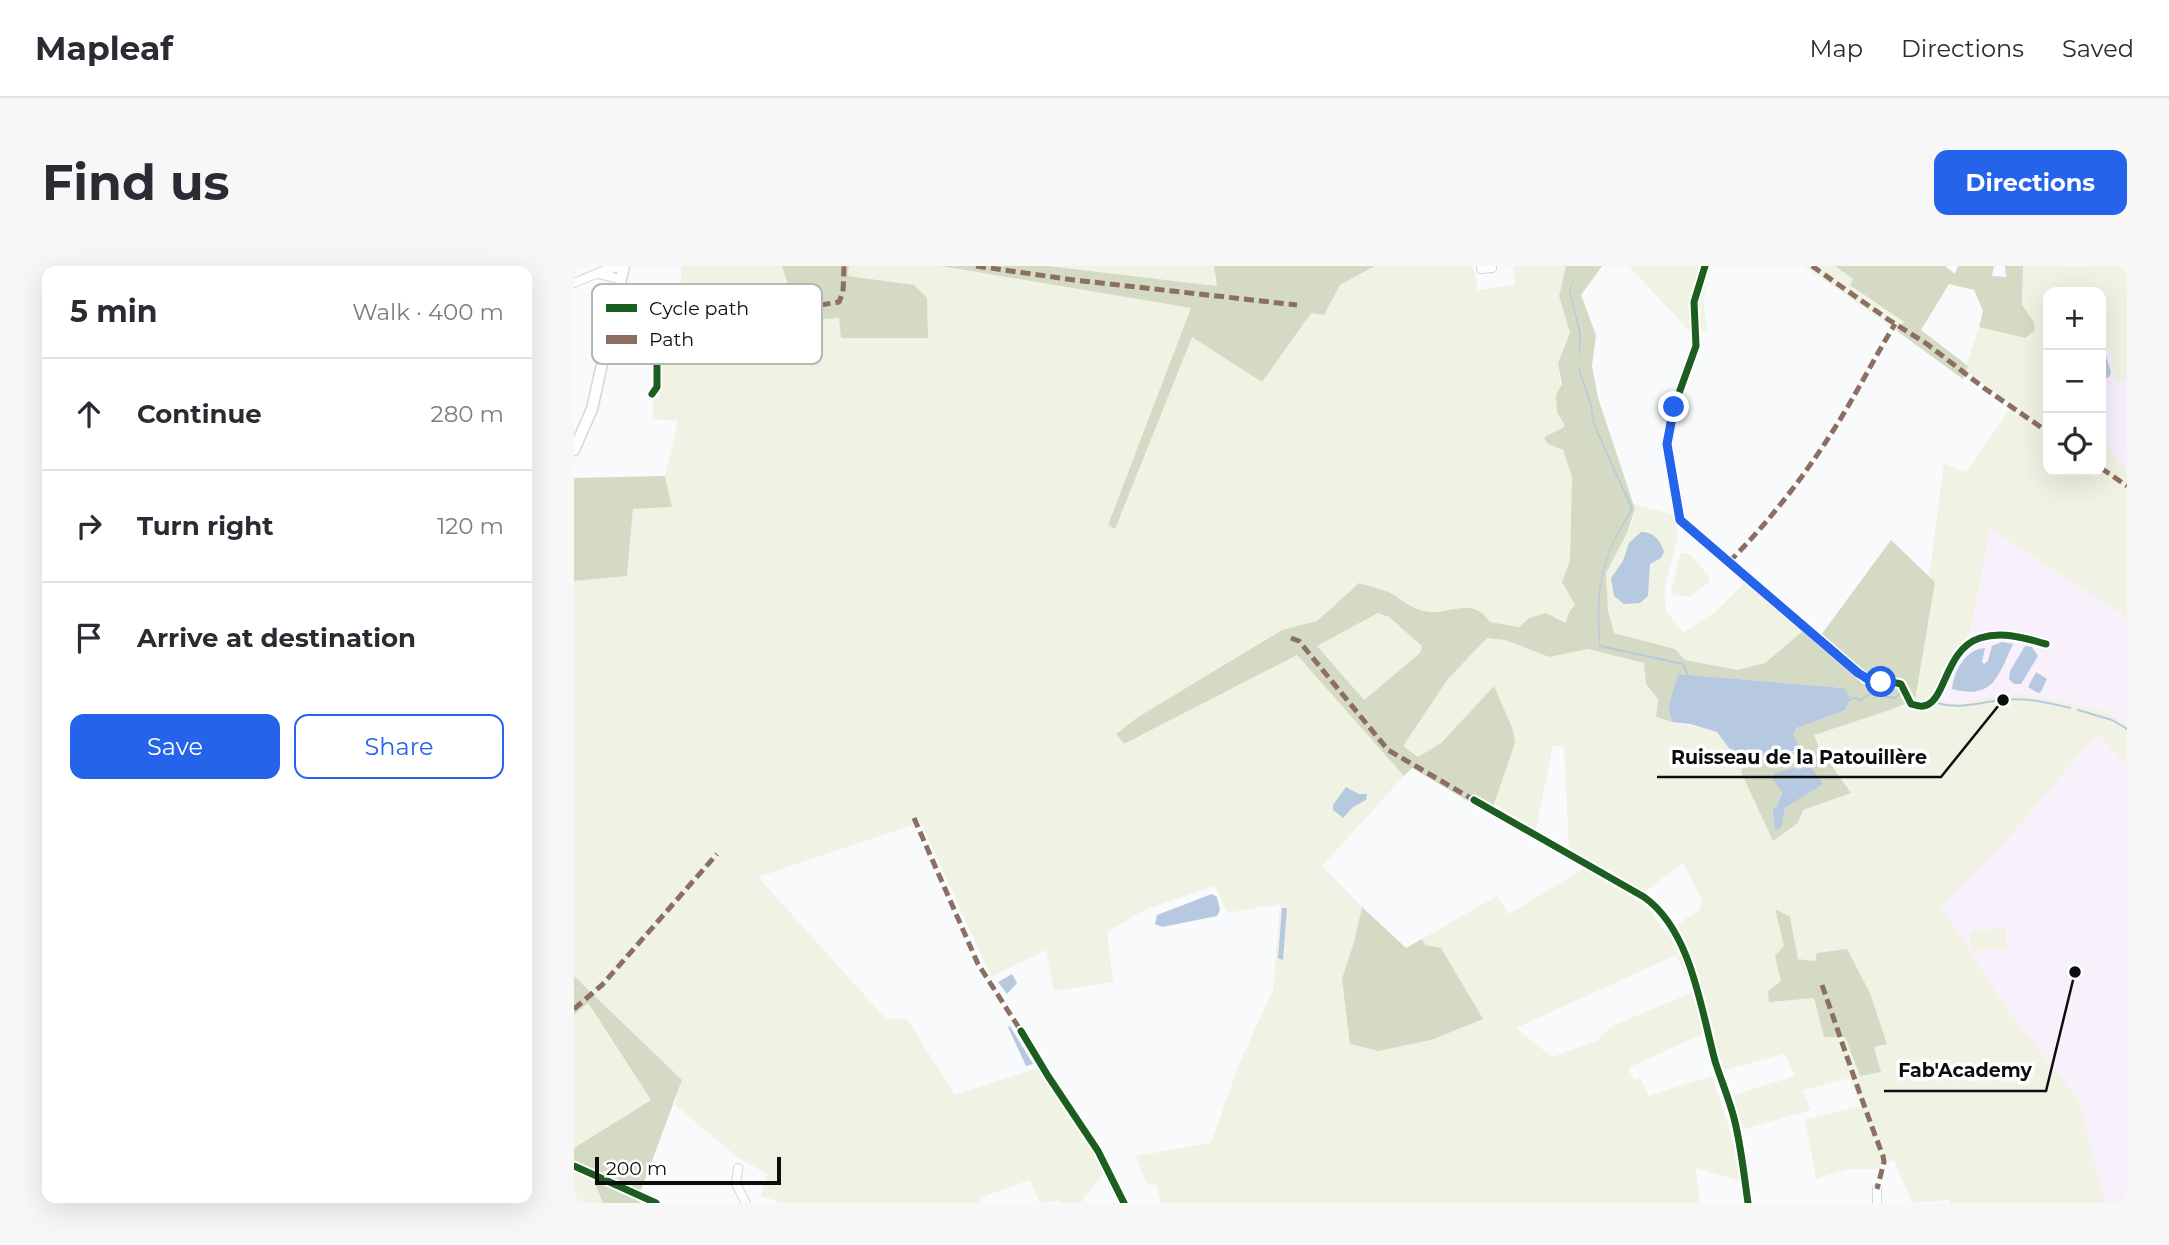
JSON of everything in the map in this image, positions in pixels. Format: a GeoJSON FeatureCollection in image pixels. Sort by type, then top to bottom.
{"type":"FeatureCollection","features":[{"type":"Feature","properties":{"kind":"main road"},"geometry":{"type":"LineString","coordinates":[[620,284],[624,266]]}},
{"type":"Feature","properties":{"kind":"main road"},"geometry":{"type":"LineString","coordinates":[[574,450],[592,409],[602,364]]}},
{"type":"Feature","properties":{"kind":"street"},"geometry":{"type":"LineString","coordinates":[[574,284],[624,266]]}},
{"type":"Feature","properties":{"kind":"street"},"geometry":{"type":"LineString","coordinates":[[1481,266],[1481,269],[1492,268]]}},
{"type":"Feature","properties":{"kind":"street"},"geometry":{"type":"LineString","coordinates":[[1705,266],[1694,302],[1696,346],[1674,407],[1667,444],[1680,520],[1866,679],[1901,684],[1911,704],[1927,705],[1935,699],[1956,659],[1968,644],[1980,638],[2010,635],[2046,644]]}},
{"type":"Feature","properties":{"kind":"street"},"geometry":{"type":"LineString","coordinates":[[598,274],[621,279]]}},
{"type":"Feature","properties":{"kind":"street"},"geometry":{"type":"LineString","coordinates":[[652,394],[657,387],[657,364]]}},
{"type":"Feature","properties":{"kind":"street"},"geometry":{"type":"LineString","coordinates":[[1474,800],[1643,897],[1660,911],[1688,959],[1694,976],[1716,1065],[1734,1118],[1748,1203]]}},
{"type":"Feature","properties":{"kind":"street"},"geometry":{"type":"LineString","coordinates":[[1021,1031],[1098,1151],[1124,1203]]}},
{"type":"Feature","properties":{"kind":"street"},"geometry":{"type":"LineString","coordinates":[[574,1166],[656,1203]]}},
{"type":"Feature","properties":{"kind":"street"},"geometry":{"type":"LineString","coordinates":[[738,1168],[736,1184],[746,1203]]}},
{"type":"Feature","properties":{"kind":"street"},"geometry":{"type":"LineString","coordinates":[[1877,1189],[1877,1203]]}},
{"type":"Feature","properties":{"kind":"shaded area"},"geometry":{"type":"Polygon","coordinates":[[[681,266],[782,266],[788,284],[681,284],[681,266]]]}},
{"type":"Feature","properties":{"kind":"shaded area"},"geometry":{"type":"Polygon","coordinates":[[[849,266],[941,266],[1192,308],[1108,525],[1192,337],[1262,382],[1311,312],[1324,315],[1340,285],[1375,266],[1473,266],[1478,290],[1515,285],[1513,266],[1566,266],[1559,296],[1571,333],[1558,363],[1566,426],[1548,434],[1548,444],[1563,450],[1572,477],[1570,560],[1562,582],[1575,605],[1566,623],[1556,617],[1529,618],[1519,627],[1490,622],[1474,609],[1441,612],[1420,610],[1386,591],[1359,583],[1317,621],[1282,630],[1138,717],[1116,734],[1125,744],[1297,654],[1404,776],[1322,866],[1362,907],[1354,942],[1350,1044],[1378,1051],[1431,1040],[1425,945],[1422,939],[1497,896],[1509,914],[1583,869],[1566,859],[1569,849],[1564,747],[1553,745],[1536,829],[1494,804],[1515,743],[1494,686],[1441,743],[1418,758],[1402,746],[1448,679],[1487,638],[1505,640],[1549,657],[1588,649],[1645,663],[1646,684],[1658,699],[1656,717],[1717,732],[1743,767],[1741,772],[1774,840],[1798,823],[1820,749],[1814,735],[1915,699],[1935,582],[1929,576],[1944,464],[1966,472],[2013,405],[1965,370],[1979,327],[2025,338],[2034,322],[2022,306],[2023,266],[2127,266],[2127,381],[2116,382],[2109,349],[2106,348],[2106,287],[2043,287],[2043,476],[2106,476],[2106,443],[2127,469],[2127,617],[1990,529],[1970,632],[1932,695],[1934,701],[1957,704],[2022,694],[2102,710],[2127,724],[2127,765],[2097,734],[2014,832],[1941,907],[2010,1013],[2079,1100],[2105,1203],[1950,1203],[1949,1200],[1912,1203],[1894,1160],[1882,1163],[1879,1169],[1848,1169],[1816,1179],[1805,1120],[1861,1106],[1850,1078],[1803,1090],[1811,1110],[1744,1129],[1730,1096],[1795,1076],[1785,1054],[1724,1070],[1711,1030],[1628,1068],[1634,1080],[1641,1078],[1648,1096],[1712,1076],[1733,1140],[1740,1181],[1696,1168],[1700,1203],[1161,1203],[1156,1184],[1147,1185],[1136,1156],[1211,1143],[1239,1064],[1273,990],[1280,904],[1227,913],[1215,886],[1144,910],[1107,932],[1113,982],[1054,991],[1046,950],[991,977],[921,822],[758,877],[886,1019],[907,1019],[955,1095],[1047,1065],[1108,1163],[1100,1165],[1103,1174],[1080,1203],[1040,1203],[1030,1180],[980,1198],[982,1203],[782,1203],[761,1196],[767,1174],[737,1157],[675,1105],[682,1080],[574,976],[574,581],[627,576],[633,509],[672,507],[665,476],[678,421],[653,419],[653,399],[659,398],[660,364],[822,364],[822,319],[839,318],[841,337],[849,266]],[[1683,863],[1635,899],[1648,907],[1665,932],[1700,910],[1702,899],[1683,863]],[[1775,910],[1784,946],[1781,981],[1768,991],[1814,998],[1824,1036],[1845,1037],[1860,1076],[1874,1046],[1887,1044],[1870,993],[1815,961],[1798,959],[1790,917],[1775,910]],[[1676,955],[1516,1028],[1552,1057],[1597,1041],[1612,1026],[1694,992],[1676,955]]]}},
{"type":"Feature","properties":{"kind":"shaded area"},"geometry":{"type":"Polygon","coordinates":[[[1048,266],[1214,266],[1218,286],[1048,266]]]}},
{"type":"Feature","properties":{"kind":"shaded area"},"geometry":{"type":"Polygon","coordinates":[[[1629,266],[1711,266],[1703,298],[1707,331],[1690,332],[1629,266]]]}},
{"type":"Feature","properties":{"kind":"shaded area"},"geometry":{"type":"Polygon","coordinates":[[[1804,266],[1835,266],[1854,279],[1851,285],[1904,323],[1897,331],[1804,266]]]}},
{"type":"Feature","properties":{"kind":"shaded area"},"geometry":{"type":"Polygon","coordinates":[[[2106,348],[2109,349],[2116,382],[2127,381],[2127,469],[2119,463],[2106,444],[2106,348]]]}},
{"type":"Feature","properties":{"kind":"shaded area"},"geometry":{"type":"Polygon","coordinates":[[[1634,504],[1674,515],[1678,537],[1665,585],[1666,612],[1684,632],[1714,613],[1752,575],[1810,625],[1765,663],[1738,670],[1685,660],[1675,649],[1614,633],[1606,594],[1606,572],[1629,530],[1634,504]]]}},
{"type":"Feature","properties":{"kind":"shaded area"},"geometry":{"type":"Polygon","coordinates":[[[1990,528],[2127,617],[2127,724],[2102,710],[2022,694],[1957,704],[1933,701],[1932,695],[1970,632],[1990,528]]]}},
{"type":"Feature","properties":{"kind":"shaded area"},"geometry":{"type":"Polygon","coordinates":[[[1681,553],[1689,554],[1709,576],[1709,582],[1690,597],[1672,595],[1671,591],[1681,553]]]}},
{"type":"Feature","properties":{"kind":"shaded area"},"geometry":{"type":"Polygon","coordinates":[[[1378,613],[1389,617],[1423,646],[1420,653],[1364,700],[1317,646],[1378,613]]]}},
{"type":"Feature","properties":{"kind":"shaded area"},"geometry":{"type":"Polygon","coordinates":[[[2097,734],[2127,765],[2127,1203],[2105,1203],[2079,1100],[2010,1013],[1941,907],[2014,832],[2097,734]]]}},
{"type":"Feature","properties":{"kind":"shaded area"},"geometry":{"type":"Polygon","coordinates":[[[2006,928],[2007,948],[1971,951],[1970,931],[2006,928]]]}},
{"type":"Feature","properties":{"kind":"shaded area"},"geometry":{"type":"Polygon","coordinates":[[[587,1003],[651,1100],[574,1148],[574,1015],[587,1003]]]}},
{"type":"Feature","properties":{"kind":"shaded area"},"geometry":{"type":"Polygon","coordinates":[[[574,1163],[589,1169],[603,1203],[574,1203],[574,1163]]]}},
{"type":"Feature","properties":{"kind":"green space"},"geometry":{"type":"Polygon","coordinates":[[[782,266],[849,266],[848,276],[914,285],[927,298],[928,338],[841,338],[839,318],[822,319],[822,284],[788,284],[782,266]]]}},
{"type":"Feature","properties":{"kind":"green space"},"geometry":{"type":"Polygon","coordinates":[[[941,266],[1048,266],[1217,286],[1214,266],[1375,266],[1340,285],[1324,315],[1311,313],[1262,382],[1192,337],[1115,529],[1108,525],[1191,308],[941,266]]]}},
{"type":"Feature","properties":{"kind":"green space"},"geometry":{"type":"Polygon","coordinates":[[[1566,266],[1602,266],[1581,295],[1596,335],[1592,366],[1598,398],[1635,509],[1627,533],[1606,573],[1608,610],[1614,633],[1675,649],[1685,660],[1738,670],[1765,663],[1810,625],[1821,635],[1891,540],[1935,582],[1915,700],[1814,735],[1820,749],[1851,793],[1803,810],[1798,823],[1773,841],[1741,772],[1743,767],[1769,761],[1800,749],[1793,734],[1797,728],[1817,720],[1844,688],[1678,674],[1668,707],[1672,722],[1656,717],[1658,699],[1646,684],[1644,663],[1588,649],[1549,657],[1505,640],[1487,638],[1448,679],[1403,746],[1418,757],[1441,743],[1494,686],[1513,730],[1515,743],[1494,804],[1488,813],[1412,768],[1404,776],[1297,655],[1124,744],[1116,734],[1138,717],[1282,630],[1317,621],[1359,583],[1386,591],[1420,610],[1441,612],[1474,609],[1490,622],[1519,627],[1529,618],[1546,613],[1566,623],[1569,612],[1575,605],[1562,582],[1570,560],[1572,477],[1563,450],[1548,444],[1544,438],[1565,426],[1557,412],[1556,395],[1562,384],[1558,363],[1570,333],[1559,296],[1566,266]],[[1378,613],[1317,646],[1364,700],[1420,653],[1422,646],[1389,617],[1378,613]],[[1804,765],[1799,770],[1773,778],[1782,791],[1776,808],[1772,809],[1775,831],[1782,827],[1785,808],[1822,784],[1804,765]]]}},
{"type":"Feature","properties":{"kind":"green space"},"geometry":{"type":"Polygon","coordinates":[[[1835,266],[1945,266],[1955,274],[1958,266],[1994,266],[1992,276],[2006,277],[2005,266],[2023,266],[2022,305],[2034,322],[2035,330],[2025,338],[1979,327],[1983,311],[1974,290],[1949,284],[1921,330],[1968,366],[1963,379],[1897,331],[1904,322],[1850,285],[1853,279],[1835,266]]]}},
{"type":"Feature","properties":{"kind":"green space"},"geometry":{"type":"Polygon","coordinates":[[[665,476],[672,507],[633,509],[627,576],[574,581],[574,478],[665,476]]]}},
{"type":"Feature","properties":{"kind":"green space"},"geometry":{"type":"Polygon","coordinates":[[[1362,907],[1406,948],[1422,939],[1425,945],[1441,948],[1483,1019],[1431,1040],[1378,1051],[1350,1044],[1342,979],[1362,907]]]}},
{"type":"Feature","properties":{"kind":"green space"},"geometry":{"type":"Polygon","coordinates":[[[1775,909],[1790,917],[1798,959],[1815,961],[1817,953],[1847,949],[1870,993],[1887,1044],[1874,1047],[1881,1072],[1860,1076],[1845,1037],[1824,1037],[1814,998],[1769,1002],[1768,991],[1781,981],[1775,956],[1784,946],[1775,909]]]}},
{"type":"Feature","properties":{"kind":"green space"},"geometry":{"type":"Polygon","coordinates":[[[574,976],[682,1080],[640,1193],[640,1203],[603,1203],[589,1169],[574,1163],[574,1148],[651,1100],[588,1003],[574,1015],[574,976]]]}},
{"type":"Feature","properties":{"kind":"water"},"geometry":{"type":"Polygon","coordinates":[[[1580,266],[1570,290],[1581,334],[1579,366],[1579,333],[1569,290],[1580,266]]]}},
{"type":"Feature","properties":{"kind":"water"},"geometry":{"type":"Polygon","coordinates":[[[2106,356],[2111,372],[2106,378],[2106,356]]]}},
{"type":"Feature","properties":{"kind":"water"},"geometry":{"type":"Polygon","coordinates":[[[1579,366],[1591,401],[1594,423],[1633,509],[1613,544],[1603,575],[1600,647],[1598,603],[1602,575],[1610,549],[1631,509],[1593,424],[1579,366]]]}},
{"type":"Feature","properties":{"kind":"water"},"geometry":{"type":"Polygon","coordinates":[[[1641,532],[1656,538],[1664,552],[1661,558],[1650,564],[1648,596],[1640,603],[1624,604],[1614,596],[1611,578],[1623,561],[1629,543],[1641,532]]]}},
{"type":"Feature","properties":{"kind":"water"},"geometry":{"type":"Polygon","coordinates":[[[2002,642],[2013,644],[1993,683],[1977,691],[1952,689],[1958,668],[1967,656],[1985,648],[1982,662],[1984,664],[1988,661],[1992,646],[2002,642]]]}},
{"type":"Feature","properties":{"kind":"water"},"geometry":{"type":"Polygon","coordinates":[[[2025,646],[2032,647],[2038,656],[2021,684],[2014,684],[2009,679],[2010,671],[2025,646]]]}},
{"type":"Feature","properties":{"kind":"water"},"geometry":{"type":"Polygon","coordinates":[[[2036,672],[2047,679],[2038,693],[2028,687],[2036,672]]]}},
{"type":"Feature","properties":{"kind":"water"},"geometry":{"type":"Polygon","coordinates":[[[1678,674],[1844,688],[1850,698],[1845,710],[1797,728],[1793,734],[1800,748],[1769,761],[1743,767],[1717,732],[1672,722],[1668,707],[1678,674]]]}},
{"type":"Feature","properties":{"kind":"water"},"geometry":{"type":"Polygon","coordinates":[[[1808,763],[1823,784],[1785,808],[1782,827],[1775,831],[1772,808],[1776,808],[1782,792],[1772,778],[1775,773],[1794,768],[1799,770],[1808,763]]]}},
{"type":"Feature","properties":{"kind":"water"},"geometry":{"type":"Polygon","coordinates":[[[1346,787],[1359,794],[1367,794],[1366,800],[1353,807],[1343,818],[1333,810],[1333,805],[1346,787]]]}},
{"type":"Feature","properties":{"kind":"water"},"geometry":{"type":"Polygon","coordinates":[[[1212,894],[1217,897],[1220,910],[1217,916],[1162,927],[1155,924],[1157,915],[1212,894]]]}},
{"type":"Feature","properties":{"kind":"water"},"geometry":{"type":"Polygon","coordinates":[[[1282,908],[1287,908],[1283,960],[1278,958],[1282,908]]]}},
{"type":"Feature","properties":{"kind":"water"},"geometry":{"type":"Polygon","coordinates":[[[1012,974],[1017,983],[1007,994],[998,982],[1012,974]]]}},
{"type":"Feature","properties":{"kind":"water"},"geometry":{"type":"Polygon","coordinates":[[[1010,1026],[1033,1064],[1026,1066],[1008,1027],[1010,1026]]]}},
{"type":"Feature","properties":{"kind":"waterway"},"geometry":{"type":"LineString","coordinates":[[1600,646],[1683,664],[1687,674]]}},
{"type":"Feature","properties":{"kind":"waterway"},"geometry":{"type":"LineString","coordinates":[[1847,701],[1854,698],[1861,700],[1869,694],[1895,698],[1901,693]]}},
{"type":"Feature","properties":{"kind":"waterway"},"geometry":{"type":"LineString","coordinates":[[1937,703],[1962,706],[2020,699],[2070,708]]}},
{"type":"Feature","properties":{"kind":"waterway"},"geometry":{"type":"LineString","coordinates":[[2078,710],[2112,720],[2127,729]]}},
{"type":"Feature","properties":{"kind":"marked path"},"geometry":{"type":"LineString","coordinates":[[822,305],[839,302],[843,292],[844,266]]}},
{"type":"Feature","properties":{"kind":"marked path"},"geometry":{"type":"LineString","coordinates":[[976,266],[1297,305]]}},
{"type":"Feature","properties":{"kind":"marked path"},"geometry":{"type":"LineString","coordinates":[[1812,266],[1927,344],[2043,429]]}},
{"type":"Feature","properties":{"kind":"marked path"},"geometry":{"type":"LineString","coordinates":[[1729,562],[1775,511],[1816,456],[1895,324]]}},
{"type":"Feature","properties":{"kind":"marked path"},"geometry":{"type":"LineString","coordinates":[[2106,471],[2127,486]]}},
{"type":"Feature","properties":{"kind":"marked path"},"geometry":{"type":"LineString","coordinates":[[1291,638],[1299,641],[1388,750],[1474,800]]}},
{"type":"Feature","properties":{"kind":"marked path"},"geometry":{"type":"LineString","coordinates":[[914,818],[978,964],[1021,1031]]}},
{"type":"Feature","properties":{"kind":"marked path"},"geometry":{"type":"LineString","coordinates":[[574,1009],[602,985],[717,854]]}},
{"type":"Feature","properties":{"kind":"marked path"},"geometry":{"type":"LineString","coordinates":[[1822,985],[1883,1156],[1877,1189]]}},
{"type":"Feature","properties":{"kind":"cycle path"},"geometry":{"type":"LineString","coordinates":[[1705,266],[1694,302],[1696,346],[1674,407],[1667,444],[1680,520],[1866,679],[1901,684],[1911,704],[1923,706],[1933,700],[1960,652],[1980,638],[2005,635],[2046,644]]}},
{"type":"Feature","properties":{"kind":"cycle path"},"geometry":{"type":"LineString","coordinates":[[652,394],[657,387],[657,364]]}},
{"type":"Feature","properties":{"kind":"cycle path"},"geometry":{"type":"LineString","coordinates":[[1474,800],[1644,897],[1660,911],[1673,929],[1692,972],[1715,1061],[1734,1118],[1748,1203]]}},
{"type":"Feature","properties":{"kind":"cycle path"},"geometry":{"type":"LineString","coordinates":[[1021,1031],[1098,1151],[1124,1203]]}},
{"type":"Feature","properties":{"kind":"cycle path"},"geometry":{"type":"LineString","coordinates":[[574,1166],[656,1203]]}},
{"type":"Feature","properties":{"kind":"place","name":"Ruisseau de la Patouillère"},"geometry":{"type":"Point","coordinates":[2003,700]}},
{"type":"Feature","properties":{"kind":"place","name":"Fab'Academy"},"geometry":{"type":"Point","coordinates":[2075,972]}},
{"type":"Feature","properties":{"kind":"route"},"geometry":{"type":"LineString","coordinates":[[1674,407],[1667,444],[1680,520],[1858,673],[1873,682],[1881,682]]}}]}
